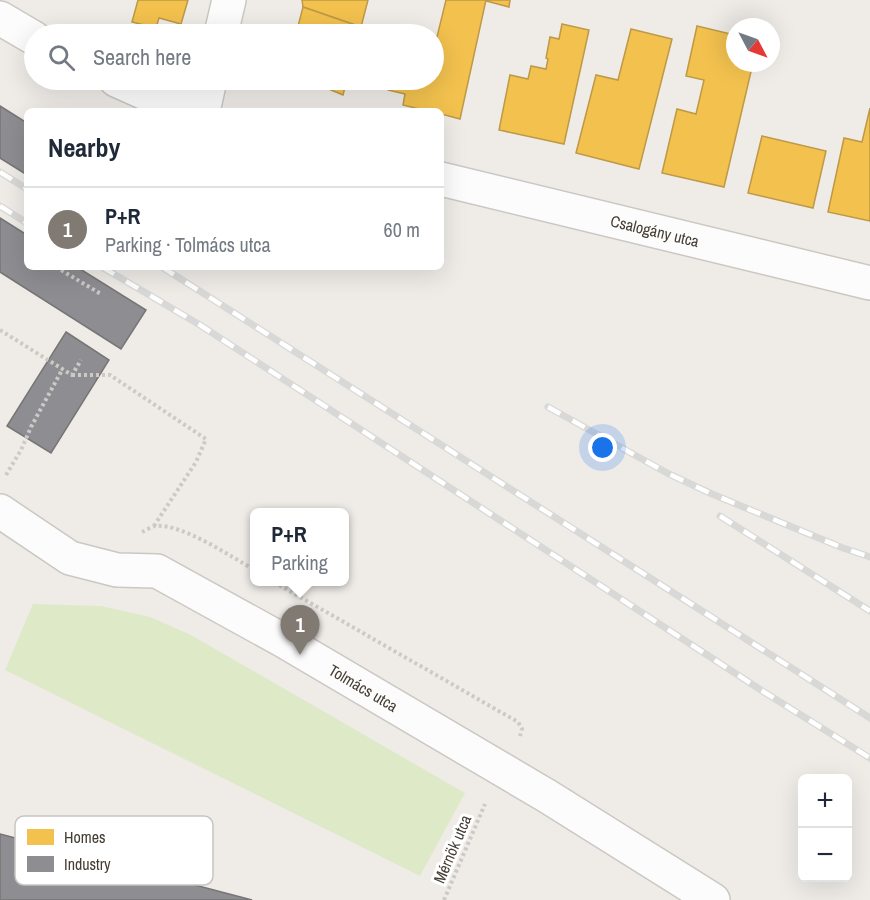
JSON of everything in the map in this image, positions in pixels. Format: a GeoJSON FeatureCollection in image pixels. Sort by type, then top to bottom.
{"type":"FeatureCollection","features":[{"type":"Feature","properties":{"kind":"street"},"geometry":{"type":"LineString","coordinates":[[223,24],[229,0]]}},
{"type":"Feature","properties":{"kind":"street"},"geometry":{"type":"LineString","coordinates":[[0,18],[24,32]]}},
{"type":"Feature","properties":{"kind":"street"},"geometry":{"type":"LineString","coordinates":[[138,90],[192,108]]}},
{"type":"Feature","properties":{"kind":"street"},"geometry":{"type":"LineString","coordinates":[[203,108],[207,90]]}},
{"type":"Feature","properties":{"kind":"street","name":"Csalogány utca"},"geometry":{"type":"LineString","coordinates":[[444,180],[870,283]]}},
{"type":"Feature","properties":{"kind":"street","name":"Tolmács utca"},"geometry":{"type":"LineString","coordinates":[[0,511],[70,558],[117,570],[157,572],[284,641],[547,796],[713,900]]}},
{"type":"Feature","properties":{"kind":"path"},"geometry":{"type":"LineString","coordinates":[[61,270],[101,294]]}},
{"type":"Feature","properties":{"kind":"path"},"geometry":{"type":"LineString","coordinates":[[0,330],[72,375],[110,375],[206,439],[196,462],[154,526]]}},
{"type":"Feature","properties":{"kind":"path"},"geometry":{"type":"LineString","coordinates":[[72,375],[81,360]]}},
{"type":"Feature","properties":{"kind":"path"},"geometry":{"type":"LineString","coordinates":[[5,477],[62,370]]}},
{"type":"Feature","properties":{"kind":"path"},"geometry":{"type":"LineString","coordinates":[[281,586],[518,722],[522,729]]}},
{"type":"Feature","properties":{"kind":"path","name":"Mérnök utca"},"geometry":{"type":"LineString","coordinates":[[444,900],[483,808]]}},
{"type":"Feature","properties":{"kind":"green space"},"geometry":{"type":"Polygon","coordinates":[[[33,604],[101,606],[150,617],[191,635],[465,793],[420,876],[5,670],[33,604]]]}},
{"type":"Feature","properties":{"kind":"building: Homes"},"geometry":{"type":"Polygon","coordinates":[[[138,0],[188,0],[181,24],[159,18],[157,24],[132,22],[138,0]]]}},
{"type":"Feature","properties":{"kind":"building: Homes"},"geometry":{"type":"Polygon","coordinates":[[[302,0],[368,0],[362,24],[352,24],[303,7],[302,0]]]}},
{"type":"Feature","properties":{"kind":"building: Homes"},"geometry":{"type":"Polygon","coordinates":[[[446,0],[486,0],[460,119],[444,115],[444,108],[415,108],[403,105],[405,94],[388,90],[444,90],[444,24],[440,24],[446,0]]]}},
{"type":"Feature","properties":{"kind":"building: Homes"},"geometry":{"type":"Polygon","coordinates":[[[510,0],[509,7],[486,1],[510,0]]]}},
{"type":"Feature","properties":{"kind":"building: Homes"},"geometry":{"type":"Polygon","coordinates":[[[303,7],[352,24],[299,24],[303,7]]]}},
{"type":"Feature","properties":{"kind":"building: Homes"},"geometry":{"type":"Polygon","coordinates":[[[562,24],[589,30],[564,144],[499,130],[510,75],[528,79],[531,66],[546,69],[550,37],[559,39],[562,24]]]}},
{"type":"Feature","properties":{"kind":"building: Homes"},"geometry":{"type":"Polygon","coordinates":[[[697,26],[726,33],[726,72],[751,72],[724,187],[662,173],[677,109],[696,114],[704,80],[686,76],[697,26]]]}},
{"type":"Feature","properties":{"kind":"building: Homes"},"geometry":{"type":"Polygon","coordinates":[[[631,29],[672,39],[639,169],[576,153],[596,75],[618,80],[631,29]]]}},
{"type":"Feature","properties":{"kind":"building: Homes"},"geometry":{"type":"Polygon","coordinates":[[[331,90],[344,90],[343,95],[331,90]]]}},
{"type":"Feature","properties":{"kind":"building: Homes"},"geometry":{"type":"Polygon","coordinates":[[[870,108],[870,221],[828,212],[844,138],[862,142],[870,108]]]}},
{"type":"Feature","properties":{"kind":"building: Homes"},"geometry":{"type":"Polygon","coordinates":[[[762,136],[826,151],[813,208],[748,193],[762,136]]]}},
{"type":"Feature","properties":{"kind":"building: Industry"},"geometry":{"type":"Polygon","coordinates":[[[0,106],[24,121],[24,173],[0,158],[0,106]]]}},
{"type":"Feature","properties":{"kind":"building: Industry"},"geometry":{"type":"Polygon","coordinates":[[[0,218],[24,233],[24,270],[82,270],[146,310],[121,349],[0,272],[0,218]]]}},
{"type":"Feature","properties":{"kind":"building: Industry"},"geometry":{"type":"Polygon","coordinates":[[[66,332],[109,360],[51,453],[7,426],[66,332]]]}},
{"type":"Feature","properties":{"kind":"building: Industry"},"geometry":{"type":"Polygon","coordinates":[[[0,834],[15,838],[15,885],[195,885],[252,900],[0,900],[0,834]]]}},
{"type":"Feature","properties":{"kind":"railway"},"geometry":{"type":"LineString","coordinates":[[0,172],[24,187]]}},
{"type":"Feature","properties":{"kind":"railway"},"geometry":{"type":"LineString","coordinates":[[0,206],[24,221]]}},
{"type":"Feature","properties":{"kind":"railway"},"geometry":{"type":"LineString","coordinates":[[107,270],[200,325],[764,692],[870,758]]}},
{"type":"Feature","properties":{"kind":"railway"},"geometry":{"type":"LineString","coordinates":[[167,270],[870,718]]}},
{"type":"Feature","properties":{"kind":"railway"},"geometry":{"type":"LineString","coordinates":[[548,407],[669,474],[712,494],[870,557]]}},
{"type":"Feature","properties":{"kind":"railway"},"geometry":{"type":"LineString","coordinates":[[720,516],[870,611]]}},
{"type":"Feature","properties":{"kind":"place","name":"P+R"},"geometry":{"type":"Point","coordinates":[300,655]}}]}
